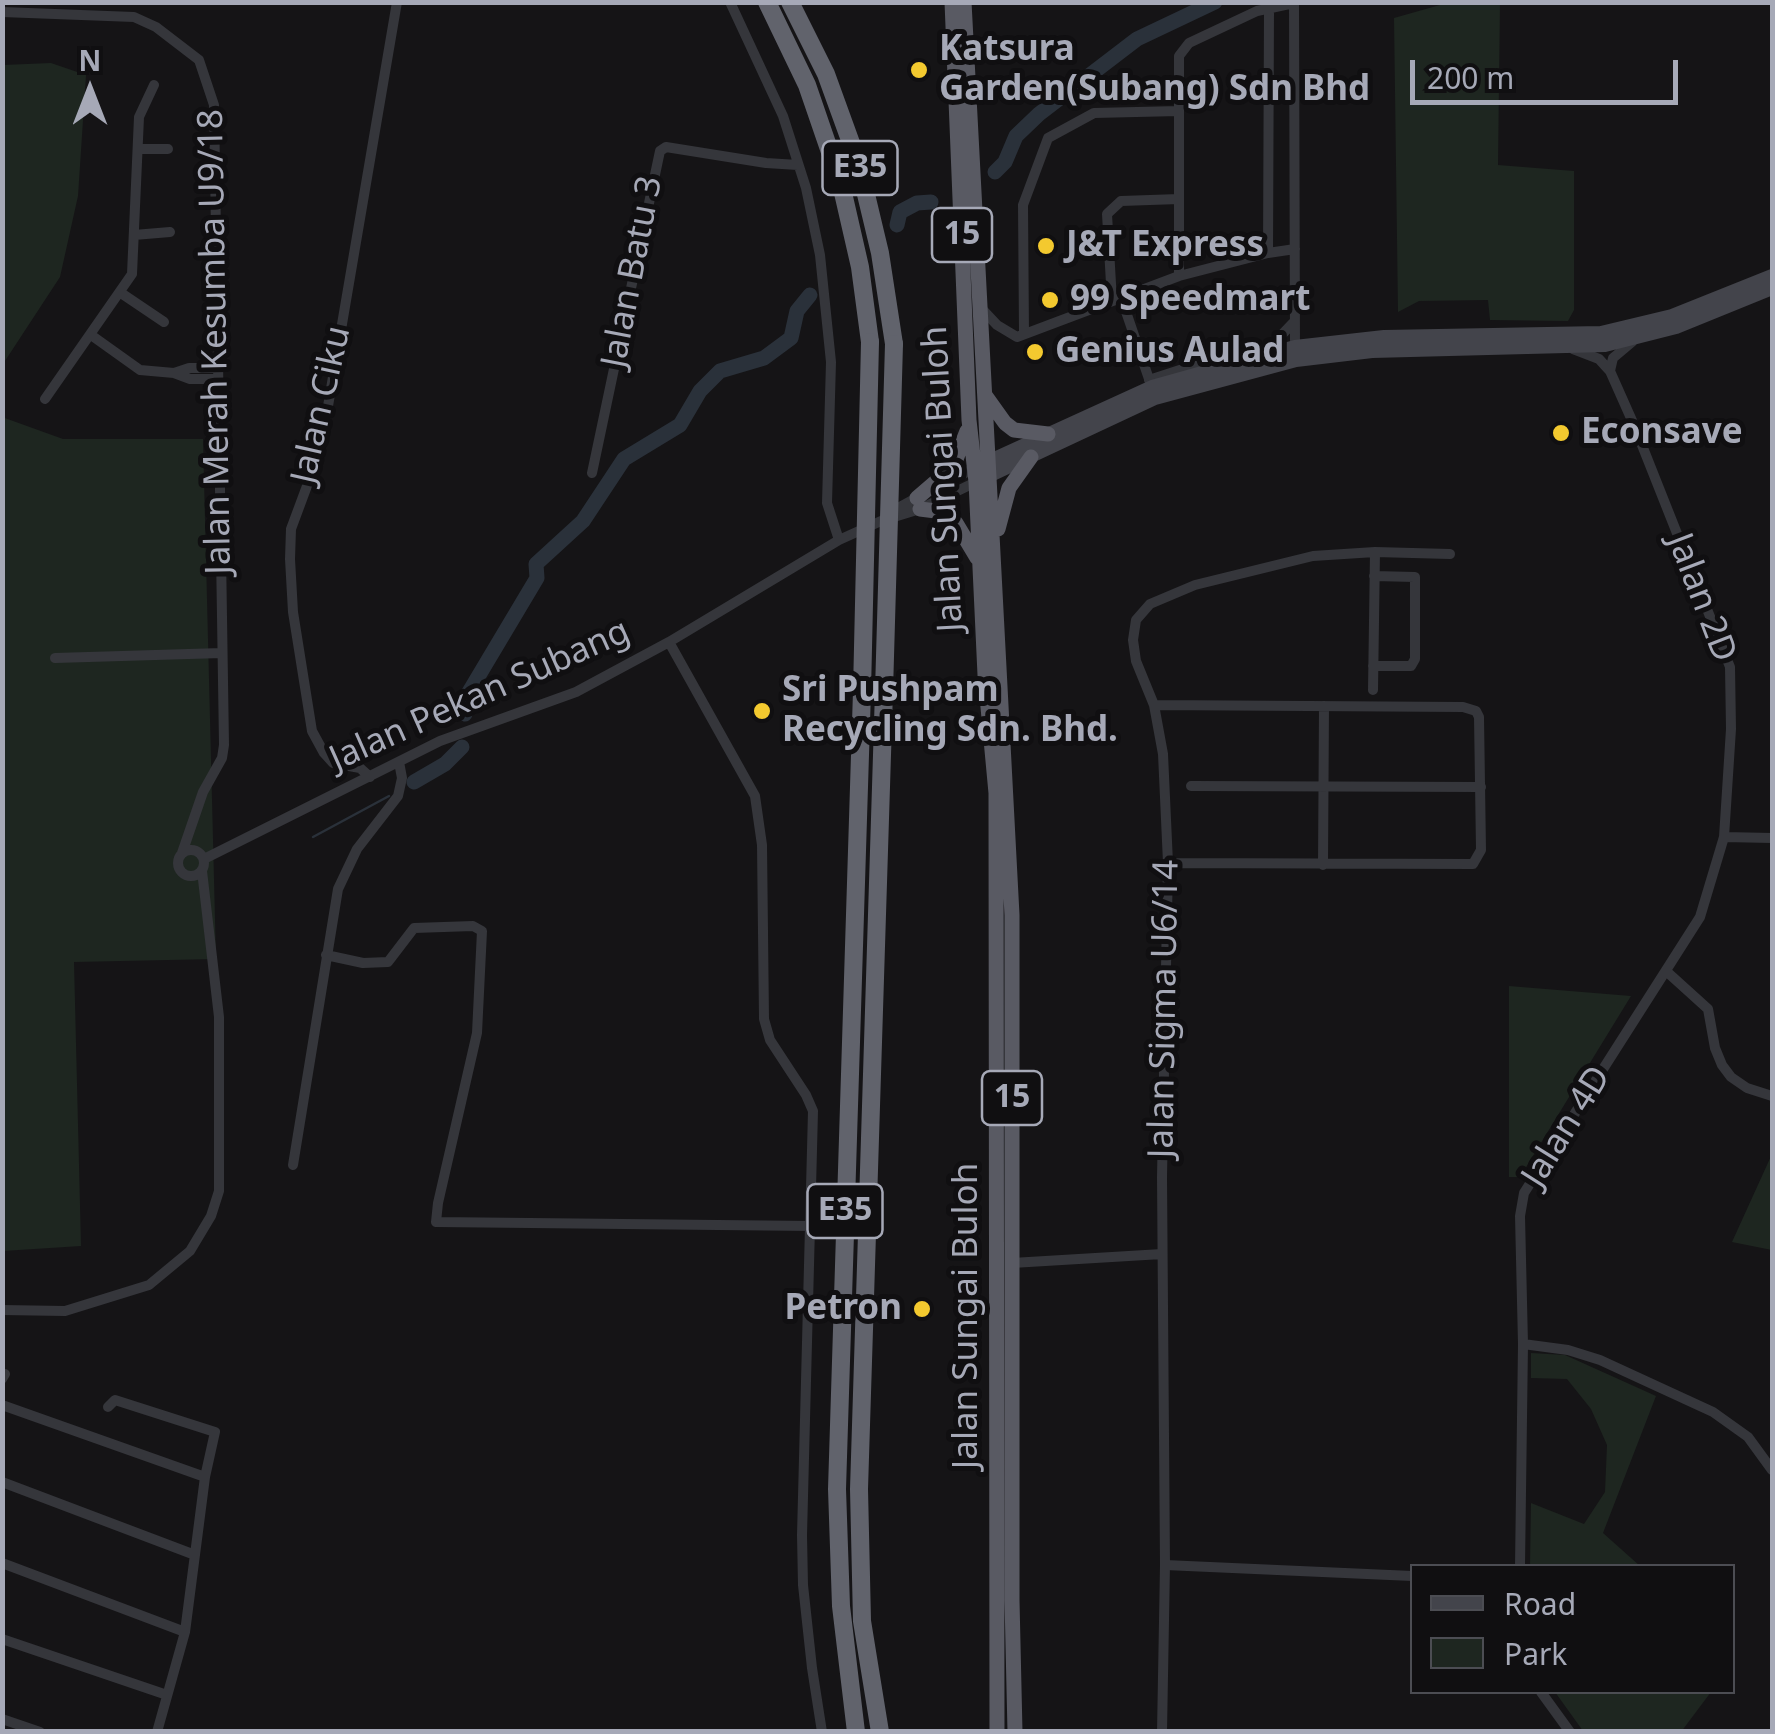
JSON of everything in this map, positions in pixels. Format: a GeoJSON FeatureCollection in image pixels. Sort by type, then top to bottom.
{"type":"FeatureCollection","features":[{"type":"Feature","properties":{"kind":"highway","name":"E35"},"geometry":{"type":"LineString","coordinates":[[767,2],[806,85],[841,184],[860,267],[870,342],[838,1489],[841,1606],[856,1732]]}},
{"type":"Feature","properties":{"kind":"highway","name":"E35"},"geometry":{"type":"LineString","coordinates":[[790,2],[826,74],[859,166],[880,253],[894,344],[858,1489],[862,1621],[880,1732]]}},
{"type":"Feature","properties":{"kind":"highway","name":"Jalan Sungai Buloh"},"geometry":{"type":"LineString","coordinates":[[952,2],[969,420],[994,538],[1012,915],[1015,1732]]}},
{"type":"Feature","properties":{"kind":"highway","name":"Jalan Sungai Buloh"},"geometry":{"type":"LineString","coordinates":[[964,2],[985,395],[978,562],[998,864],[996,1732]]}},
{"type":"Feature","properties":{"kind":"highway"},"geometry":{"type":"LineString","coordinates":[[985,395],[1005,424],[1014,430],[1048,434]]}},
{"type":"Feature","properties":{"kind":"highway"},"geometry":{"type":"LineString","coordinates":[[969,420],[952,467],[918,504],[956,523],[978,562]]}},
{"type":"Feature","properties":{"kind":"highway"},"geometry":{"type":"LineString","coordinates":[[994,538],[1009,488],[1032,458]]}},
{"type":"Feature","properties":{"kind":"main road"},"geometry":{"type":"LineString","coordinates":[[982,472],[1150,383],[1295,347],[1384,337],[1601,334],[1672,316],[1772,276]]}},
{"type":"Feature","properties":{"kind":"main road"},"geometry":{"type":"LineString","coordinates":[[982,472],[1032,458],[1155,398],[1296,360],[1372,351],[1568,347],[1638,339],[1772,288]]}},
{"type":"Feature","properties":{"kind":"street","name":"Jalan Ciku"},"geometry":{"type":"LineString","coordinates":[[370,777],[360,768],[333,762],[312,730],[293,612],[291,529],[316,459],[327,412],[397,2]]}},
{"type":"Feature","properties":{"kind":"street"},"geometry":{"type":"LineString","coordinates":[[730,2],[783,116],[820,255],[831,362],[827,503],[839,540]]}},
{"type":"Feature","properties":{"kind":"street"},"geometry":{"type":"LineString","coordinates":[[1179,276],[1179,56],[1189,43],[1269,8],[1294,3],[1295,347]]}},
{"type":"Feature","properties":{"kind":"street"},"geometry":{"type":"LineString","coordinates":[[1268,253],[1269,8]]}},
{"type":"Feature","properties":{"kind":"street","name":"Jalan Merah Kesumba U9/18"},"geometry":{"type":"LineString","coordinates":[[2,12],[134,16],[199,60],[214,105],[223,751],[182,853]]}},
{"type":"Feature","properties":{"kind":"street"},"geometry":{"type":"LineString","coordinates":[[44,399],[132,274],[139,118],[154,85]]}},
{"type":"Feature","properties":{"kind":"street"},"geometry":{"type":"LineString","coordinates":[[1024,334],[1023,205],[1048,138],[1094,113],[1179,111]]}},
{"type":"Feature","properties":{"kind":"street","name":"Jalan Batu 3"},"geometry":{"type":"LineString","coordinates":[[592,473],[660,151],[666,147],[798,165]]}},
{"type":"Feature","properties":{"kind":"street"},"geometry":{"type":"LineString","coordinates":[[138,149],[168,149]]}},
{"type":"Feature","properties":{"kind":"street"},"geometry":{"type":"LineString","coordinates":[[1179,199],[1121,201],[1107,214],[1117,299],[1150,383],[1277,342],[1295,320]]}},
{"type":"Feature","properties":{"kind":"street"},"geometry":{"type":"LineString","coordinates":[[134,235],[170,232]]}},
{"type":"Feature","properties":{"kind":"street"},"geometry":{"type":"LineString","coordinates":[[981,308],[1010,334],[1024,334],[1179,276],[1295,249]]}},
{"type":"Feature","properties":{"kind":"street"},"geometry":{"type":"LineString","coordinates":[[121,293],[164,322]]}},
{"type":"Feature","properties":{"kind":"street"},"geometry":{"type":"LineString","coordinates":[[91,335],[140,370],[190,378],[218,374]]}},
{"type":"Feature","properties":{"kind":"street"},"geometry":{"type":"LineString","coordinates":[[1568,347],[1588,353],[1610,371],[1620,349],[1638,339]]}},
{"type":"Feature","properties":{"kind":"street","name":"Jalan 2D"},"geometry":{"type":"LineString","coordinates":[[1610,371],[1730,667],[1731,728],[1724,837]]}},
{"type":"Feature","properties":{"kind":"street","name":"Jalan Pekan Subang"},"geometry":{"type":"LineString","coordinates":[[200,865],[398,762],[477,726],[576,692],[669,642],[839,540],[881,521],[893,509],[918,504],[982,472]]}},
{"type":"Feature","properties":{"kind":"street"},"geometry":{"type":"LineString","coordinates":[[1373,690],[1375,552]]}},
{"type":"Feature","properties":{"kind":"street","name":"Jalan Sigma U6/14"},"geometry":{"type":"LineString","coordinates":[[1162,1732],[1162,1254],[1168,863],[1163,754],[1154,706],[1136,662],[1132,640],[1136,620],[1150,604],[1195,585],[1313,556],[1375,552],[1450,554]]}},
{"type":"Feature","properties":{"kind":"street"},"geometry":{"type":"LineString","coordinates":[[1373,666],[1411,666],[1415,659],[1415,578],[1374,576]]}},
{"type":"Feature","properties":{"kind":"street"},"geometry":{"type":"LineString","coordinates":[[669,642],[756,796],[762,845],[764,1019],[770,1040],[813,1111],[802,1552],[822,1732]]}},
{"type":"Feature","properties":{"kind":"street"},"geometry":{"type":"LineString","coordinates":[[55,658],[222,653]]}},
{"type":"Feature","properties":{"kind":"street"},"geometry":{"type":"LineString","coordinates":[[1154,706],[1463,707],[1476,711],[1479,717],[1478,861],[1466,866],[1168,863]]}},
{"type":"Feature","properties":{"kind":"street"},"geometry":{"type":"LineString","coordinates":[[1323,864],[1324,706]]}},
{"type":"Feature","properties":{"kind":"street"},"geometry":{"type":"LineString","coordinates":[[293,1165],[338,889],[357,849],[398,796],[402,778],[398,762]]}},
{"type":"Feature","properties":{"kind":"street"},"geometry":{"type":"LineString","coordinates":[[1191,786],[1481,787]]}},
{"type":"Feature","properties":{"kind":"street"},"geometry":{"type":"LineString","coordinates":[[2,1310],[65,1311],[149,1286],[190,1251],[211,1216],[219,1191],[218,1017],[210,925],[192,830]]}},
{"type":"Feature","properties":{"kind":"street"},"geometry":{"type":"LineString","coordinates":[[1724,837],[1772,838]]}},
{"type":"Feature","properties":{"kind":"street","name":"Jalan 4D"},"geometry":{"type":"LineString","coordinates":[[1520,1564],[1520,1216],[1524,1193],[1700,916],[1724,837]]}},
{"type":"Feature","properties":{"kind":"street"},"geometry":{"type":"LineString","coordinates":[[195,850],[200,865],[185,875],[178,864],[182,853],[195,850]]}},
{"type":"Feature","properties":{"kind":"street"},"geometry":{"type":"LineString","coordinates":[[326,955],[363,963],[388,962],[414,928],[473,926],[482,931],[478,1033],[436,1222],[812,1226]]}},
{"type":"Feature","properties":{"kind":"street"},"geometry":{"type":"LineString","coordinates":[[1666,971],[1708,1009],[1716,1048],[1731,1078],[1772,1096]]}},
{"type":"Feature","properties":{"kind":"street"},"geometry":{"type":"LineString","coordinates":[[1012,1263],[1162,1254]]}},
{"type":"Feature","properties":{"kind":"street"},"geometry":{"type":"LineString","coordinates":[[1523,1344],[1568,1350],[1600,1360],[1713,1412],[1748,1437],[1772,1470]]}},
{"type":"Feature","properties":{"kind":"street"},"geometry":{"type":"LineString","coordinates":[[108,1406],[114,1400],[215,1432],[185,1632],[158,1732]]}},
{"type":"Feature","properties":{"kind":"street"},"geometry":{"type":"LineString","coordinates":[[2,1405],[206,1477]]}},
{"type":"Feature","properties":{"kind":"street"},"geometry":{"type":"LineString","coordinates":[[2,1482],[195,1555]]}},
{"type":"Feature","properties":{"kind":"street"},"geometry":{"type":"LineString","coordinates":[[2,1562],[185,1632]]}},
{"type":"Feature","properties":{"kind":"street"},"geometry":{"type":"LineString","coordinates":[[1165,1566],[1410,1576]]}},
{"type":"Feature","properties":{"kind":"street"},"geometry":{"type":"LineString","coordinates":[[2,1639],[167,1695]]}},
{"type":"Feature","properties":{"kind":"street"},"geometry":{"type":"LineString","coordinates":[[1542,1694],[1570,1732]]}},
{"type":"Feature","properties":{"kind":"street"},"geometry":{"type":"LineString","coordinates":[[2,1719],[40,1732]]}},
{"type":"Feature","properties":{"kind":"green space"},"geometry":{"type":"Polygon","coordinates":[[[1447,3],[1500,3],[1498,165],[1574,171],[1574,310],[1568,321],[1490,320],[1488,300],[1419,301],[1398,312],[1394,18],[1447,3]]]}},
{"type":"Feature","properties":{"kind":"green space"},"geometry":{"type":"Polygon","coordinates":[[[51,63],[86,75],[78,196],[60,277],[3,364],[3,65],[51,63]]]}},
{"type":"Feature","properties":{"kind":"green space"},"geometry":{"type":"Polygon","coordinates":[[[2,417],[63,439],[203,439],[216,959],[74,962],[81,1246],[3,1251],[2,417]]]}},
{"type":"Feature","properties":{"kind":"green space"},"geometry":{"type":"Polygon","coordinates":[[[1509,986],[1631,996],[1520,1177],[1509,1177],[1509,986]]]}},
{"type":"Feature","properties":{"kind":"green space"},"geometry":{"type":"Polygon","coordinates":[[[1772,1154],[1772,1250],[1732,1242],[1772,1154]]]}},
{"type":"Feature","properties":{"kind":"green space"},"geometry":{"type":"Polygon","coordinates":[[[1531,1353],[1565,1355],[1656,1396],[1603,1533],[1638,1564],[1530,1564],[1531,1503],[1584,1524],[1605,1492],[1607,1445],[1591,1409],[1567,1379],[1531,1378],[1531,1353]]]}},
{"type":"Feature","properties":{"kind":"green space"},"geometry":{"type":"Polygon","coordinates":[[[1556,1694],[1710,1694],[1681,1732],[1583,1731],[1556,1694]]]}},
{"type":"Feature","properties":{"kind":"waterway"},"geometry":{"type":"LineString","coordinates":[[995,172],[1005,162],[1016,136],[1039,114],[1137,39],[1215,2]]}},
{"type":"Feature","properties":{"kind":"waterway"},"geometry":{"type":"LineString","coordinates":[[897,225],[900,212],[917,203],[931,202]]}},
{"type":"Feature","properties":{"kind":"waterway"},"geometry":{"type":"LineString","coordinates":[[465,714],[469,692],[537,578],[536,564],[583,521],[624,459],[680,425],[700,391],[720,371],[764,358],[791,338],[797,311],[810,295]]}},
{"type":"Feature","properties":{"kind":"waterway"},"geometry":{"type":"LineString","coordinates":[[414,782],[445,764],[462,747]]}},
{"type":"Feature","properties":{"kind":"waterway"},"geometry":{"type":"LineString","coordinates":[[313,837],[389,796]]}},
{"type":"Feature","properties":{"kind":"place","name":"Katsura Garden(Subang) Sdn Bhd"},"geometry":{"type":"Point","coordinates":[919,70]}},
{"type":"Feature","properties":{"kind":"place","name":"J&T Express"},"geometry":{"type":"Point","coordinates":[1046,246]}},
{"type":"Feature","properties":{"kind":"place","name":"99 Speedmart"},"geometry":{"type":"Point","coordinates":[1050,300]}},
{"type":"Feature","properties":{"kind":"place","name":"Genius Aulad"},"geometry":{"type":"Point","coordinates":[1035,352]}},
{"type":"Feature","properties":{"kind":"place","name":"Econsave"},"geometry":{"type":"Point","coordinates":[1561,433]}},
{"type":"Feature","properties":{"kind":"place","name":"Sri Pushpam Recycling Sdn. Bhd."},"geometry":{"type":"Point","coordinates":[762,711]}},
{"type":"Feature","properties":{"kind":"place","name":"Petron"},"geometry":{"type":"Point","coordinates":[922,1309]}}]}
